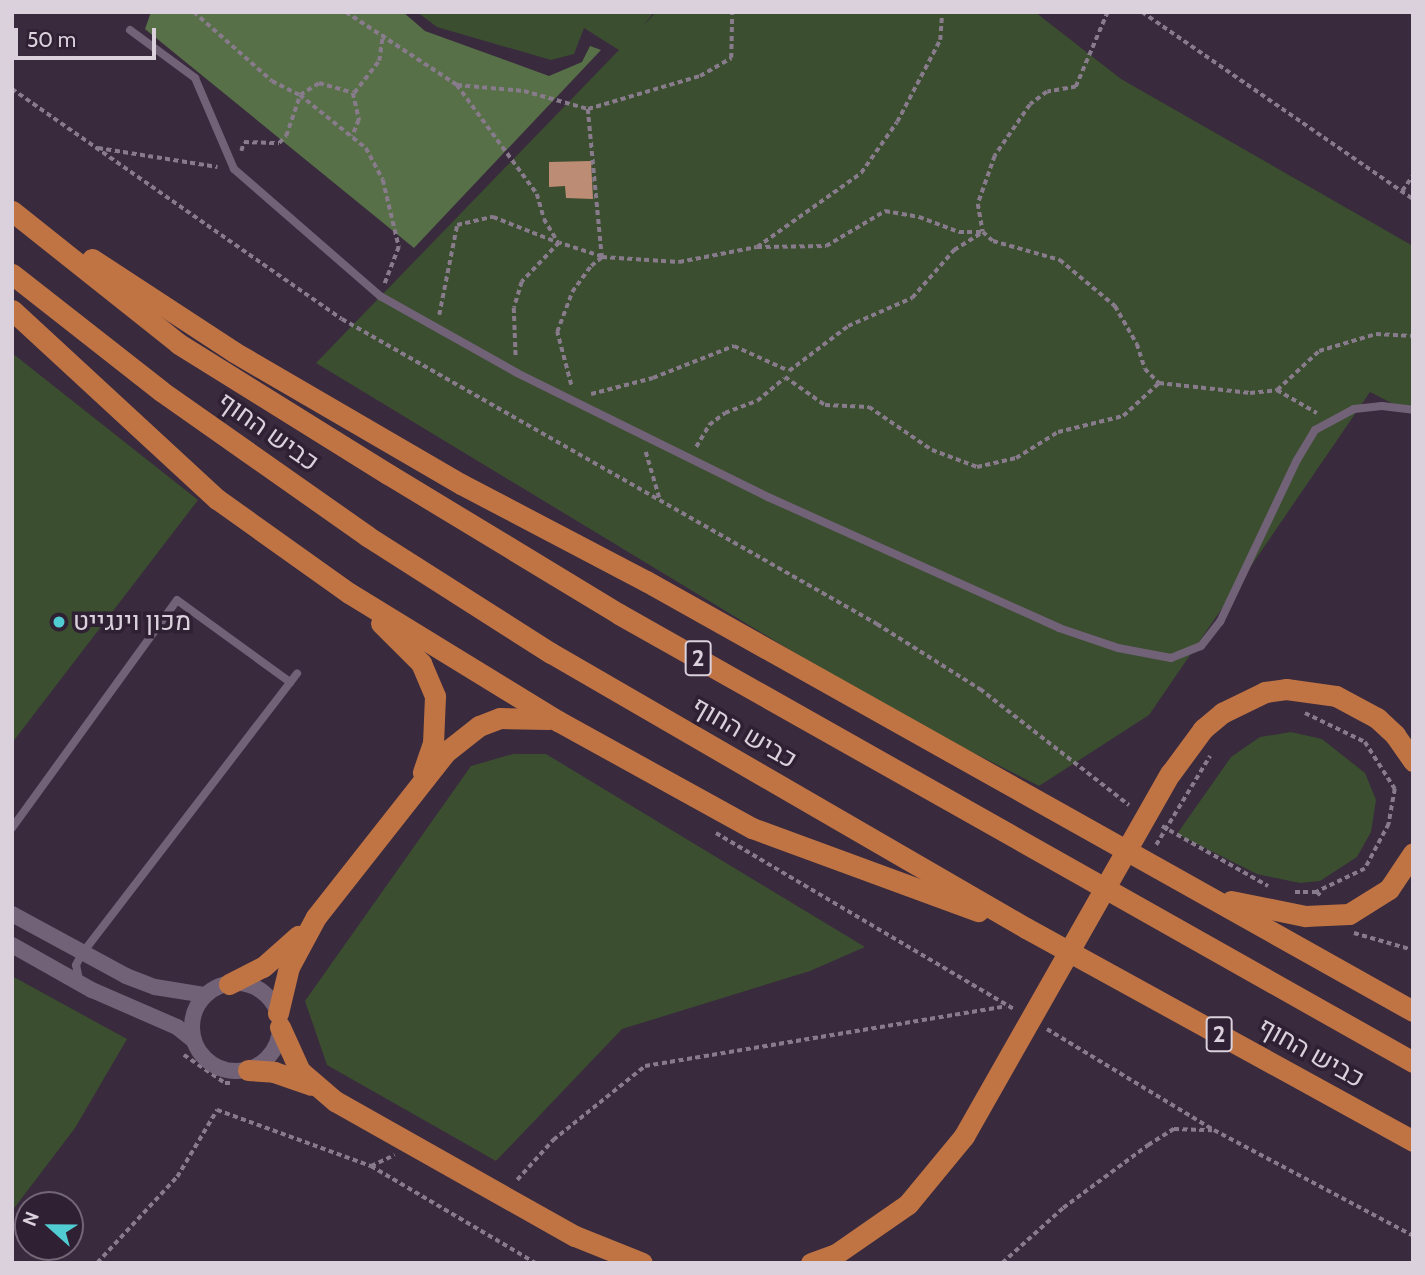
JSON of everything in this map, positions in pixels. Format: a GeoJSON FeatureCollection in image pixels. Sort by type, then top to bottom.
{"type":"FeatureCollection","features":[{"type":"Feature","properties":{"kind":"highway"},"geometry":{"type":"LineString","coordinates":[[12,209],[233,352],[461,484],[646,581],[1413,1011]]}},
{"type":"Feature","properties":{"kind":"highway","name":"כביש החוף"},"geometry":{"type":"LineString","coordinates":[[12,209],[179,344],[387,474],[620,614],[1413,1062]]}},
{"type":"Feature","properties":{"kind":"highway","name":"כביש החוף"},"geometry":{"type":"LineString","coordinates":[[12,274],[161,391],[376,542],[562,660],[1026,928],[1413,1141]]}},
{"type":"Feature","properties":{"kind":"highway"},"geometry":{"type":"LineString","coordinates":[[12,310],[217,499],[349,593],[558,721],[788,844],[1026,928]]}},
{"type":"Feature","properties":{"kind":"highway"},"geometry":{"type":"LineString","coordinates":[[349,593],[421,663],[432,687],[435,733],[417,786]]}},
{"type":"Feature","properties":{"kind":"highway"},"geometry":{"type":"LineString","coordinates":[[811,1263],[836,1254],[908,1203],[964,1136],[997,1073],[1149,810],[1203,729],[1242,701],[1276,690],[1308,691],[1357,705],[1395,735],[1413,761]]}},
{"type":"Feature","properties":{"kind":"highway"},"geometry":{"type":"LineString","coordinates":[[229,984],[280,954],[316,917],[446,752],[479,726],[517,715],[558,721]]}},
{"type":"Feature","properties":{"kind":"highway"},"geometry":{"type":"LineString","coordinates":[[1200,892],[1272,911],[1339,916],[1361,909],[1389,889],[1413,853]]}},
{"type":"Feature","properties":{"kind":"highway"},"geometry":{"type":"LineString","coordinates":[[313,1085],[288,1053],[279,1020],[289,967],[316,917]]}},
{"type":"Feature","properties":{"kind":"highway"},"geometry":{"type":"LineString","coordinates":[[248,1070],[274,1072],[313,1085],[365,1121],[575,1236],[642,1263]]}},
{"type":"Feature","properties":{"kind":"street"},"geometry":{"type":"LineString","coordinates":[[12,914],[81,955],[155,987],[205,995],[229,984],[260,990],[279,1020],[271,1054],[248,1070],[219,1069],[207,1061],[194,1041],[160,1019],[81,984],[12,945]]}},
{"type":"Feature","properties":{"kind":"street"},"geometry":{"type":"LineString","coordinates":[[194,1041],[192,1022],[205,995]]}},
{"type":"Feature","properties":{"kind":"lane"},"geometry":{"type":"LineString","coordinates":[[130,30],[195,78],[234,169],[380,296],[517,373],[690,458],[1059,628],[1118,648],[1171,658],[1201,646],[1220,622],[1297,460],[1315,430],[1354,409],[1382,406],[1413,410]]}},
{"type":"Feature","properties":{"kind":"lane"},"geometry":{"type":"LineString","coordinates":[[12,828],[177,600],[290,682]]}},
{"type":"Feature","properties":{"kind":"lane"},"geometry":{"type":"LineString","coordinates":[[81,984],[76,965],[81,955],[296,673]]}},
{"type":"Feature","properties":{"kind":"path"},"geometry":{"type":"LineString","coordinates":[[194,12],[272,81],[300,95],[366,148],[383,180],[399,247],[380,296]]}},
{"type":"Feature","properties":{"kind":"path"},"geometry":{"type":"LineString","coordinates":[[346,12],[457,85],[537,194],[544,219],[559,243]]}},
{"type":"Feature","properties":{"kind":"path"},"geometry":{"type":"LineString","coordinates":[[457,85],[524,91],[588,109],[700,76],[731,58],[732,12]]}},
{"type":"Feature","properties":{"kind":"path"},"geometry":{"type":"LineString","coordinates":[[757,247],[860,173],[897,122],[940,40],[942,12]]}},
{"type":"Feature","properties":{"kind":"path"},"geometry":{"type":"LineString","coordinates":[[1108,12],[1076,87],[1047,92],[1030,105],[995,156],[978,204],[983,232],[993,241],[1060,260],[1115,306],[1137,344],[1144,369],[1159,383],[1250,393],[1277,390],[1319,351],[1376,334],[1413,336]]}},
{"type":"Feature","properties":{"kind":"path"},"geometry":{"type":"LineString","coordinates":[[1142,12],[1413,199]]}},
{"type":"Feature","properties":{"kind":"path"},"geometry":{"type":"LineString","coordinates":[[353,93],[379,61],[383,34]]}},
{"type":"Feature","properties":{"kind":"path"},"geometry":{"type":"LineString","coordinates":[[96,148],[234,169],[244,142],[279,144],[286,136],[300,95],[319,83],[353,93]]}},
{"type":"Feature","properties":{"kind":"path"},"geometry":{"type":"LineString","coordinates":[[12,89],[342,319],[877,624],[980,689],[1149,810],[1202,852],[1276,889]]}},
{"type":"Feature","properties":{"kind":"path"},"geometry":{"type":"LineString","coordinates":[[352,137],[359,120],[353,93]]}},
{"type":"Feature","properties":{"kind":"path"},"geometry":{"type":"LineString","coordinates":[[588,109],[602,257],[572,292],[558,332],[574,400],[653,378],[734,346],[789,371]]}},
{"type":"Feature","properties":{"kind":"path"},"geometry":{"type":"LineString","coordinates":[[1402,191],[1413,175]]}},
{"type":"Feature","properties":{"kind":"path"},"geometry":{"type":"LineString","coordinates":[[436,328],[457,225],[493,217],[602,257],[679,262],[757,247],[826,246],[885,211],[919,217],[959,232],[983,232]]}},
{"type":"Feature","properties":{"kind":"path"},"geometry":{"type":"LineString","coordinates":[[690,458],[709,425],[757,401],[789,371],[848,326],[912,298],[954,250],[983,232]]}},
{"type":"Feature","properties":{"kind":"path"},"geometry":{"type":"LineString","coordinates":[[517,373],[514,308],[523,282],[559,243]]}},
{"type":"Feature","properties":{"kind":"path"},"geometry":{"type":"LineString","coordinates":[[785,377],[825,405],[869,407],[932,450],[977,467],[1016,458],[1058,432],[1123,416],[1159,383]]}},
{"type":"Feature","properties":{"kind":"path"},"geometry":{"type":"LineString","coordinates":[[1277,390],[1304,409],[1334,419]]}},
{"type":"Feature","properties":{"kind":"path"},"geometry":{"type":"LineString","coordinates":[[641,433],[660,500]]}},
{"type":"Feature","properties":{"kind":"path"},"geometry":{"type":"LineString","coordinates":[[1289,892],[1317,892],[1365,869],[1390,824],[1395,789],[1365,742],[1324,719],[1293,710]]}},
{"type":"Feature","properties":{"kind":"path"},"geometry":{"type":"LineString","coordinates":[[1174,816],[1216,746]]}},
{"type":"Feature","properties":{"kind":"path"},"geometry":{"type":"LineString","coordinates":[[710,830],[1020,1012]]}},
{"type":"Feature","properties":{"kind":"path"},"geometry":{"type":"LineString","coordinates":[[1317,892],[1355,934],[1413,950]]}},
{"type":"Feature","properties":{"kind":"path"},"geometry":{"type":"LineString","coordinates":[[502,1196],[553,1140],[645,1066],[1008,1005]]}},
{"type":"Feature","properties":{"kind":"path"},"geometry":{"type":"LineString","coordinates":[[1042,1026],[1214,1130],[1413,1236]]}},
{"type":"Feature","properties":{"kind":"path"},"geometry":{"type":"LineString","coordinates":[[97,1263],[177,1177],[217,1110],[371,1166],[536,1263]]}},
{"type":"Feature","properties":{"kind":"path"},"geometry":{"type":"LineString","coordinates":[[1002,1263],[1063,1208],[1148,1145],[1174,1129],[1214,1130]]}},
{"type":"Feature","properties":{"kind":"path"},"geometry":{"type":"LineString","coordinates":[[371,1166],[401,1152]]}},
{"type":"Feature","properties":{"kind":"green space"},"geometry":{"type":"Polygon","coordinates":[[[151,12],[403,12],[425,31],[549,76],[582,62],[590,46],[601,50],[414,248],[145,29],[151,12]]]}},
{"type":"Feature","properties":{"kind":"green space"},"geometry":{"type":"Polygon","coordinates":[[[417,12],[654,12],[643,26],[656,12],[1035,12],[1121,79],[1413,246],[1413,414],[1370,392],[1149,715],[1039,786],[891,711],[316,363],[619,50],[584,28],[574,54],[551,60],[437,27],[417,12]]]}},
{"type":"Feature","properties":{"kind":"green space","name":"מכון וינגייט"},"geometry":{"type":"Polygon","coordinates":[[[12,353],[198,500],[12,743],[12,353]]]}},
{"type":"Feature","properties":{"kind":"green space"},"geometry":{"type":"Polygon","coordinates":[[[1291,732],[1322,739],[1365,773],[1376,800],[1371,832],[1357,857],[1320,881],[1300,883],[1257,874],[1177,834],[1231,757],[1260,737],[1291,732]]]}},
{"type":"Feature","properties":{"kind":"green space"},"geometry":{"type":"Polygon","coordinates":[[[513,754],[546,754],[865,947],[810,971],[622,1029],[496,1161],[327,1065],[305,1001],[471,766],[513,754]]]}},
{"type":"Feature","properties":{"kind":"green space"},"geometry":{"type":"Polygon","coordinates":[[[12,976],[127,1039],[75,1128],[27,1191],[14,1191],[12,1211],[12,976]]]}},
{"type":"Feature","properties":{"kind":"building"},"geometry":{"type":"Polygon","coordinates":[[[591,161],[593,199],[566,198],[565,186],[549,187],[549,162],[591,161]]]}},
{"type":"Feature","properties":{"kind":"place","name":"מכון וינגייט"},"geometry":{"type":"Point","coordinates":[59,622]}}]}
